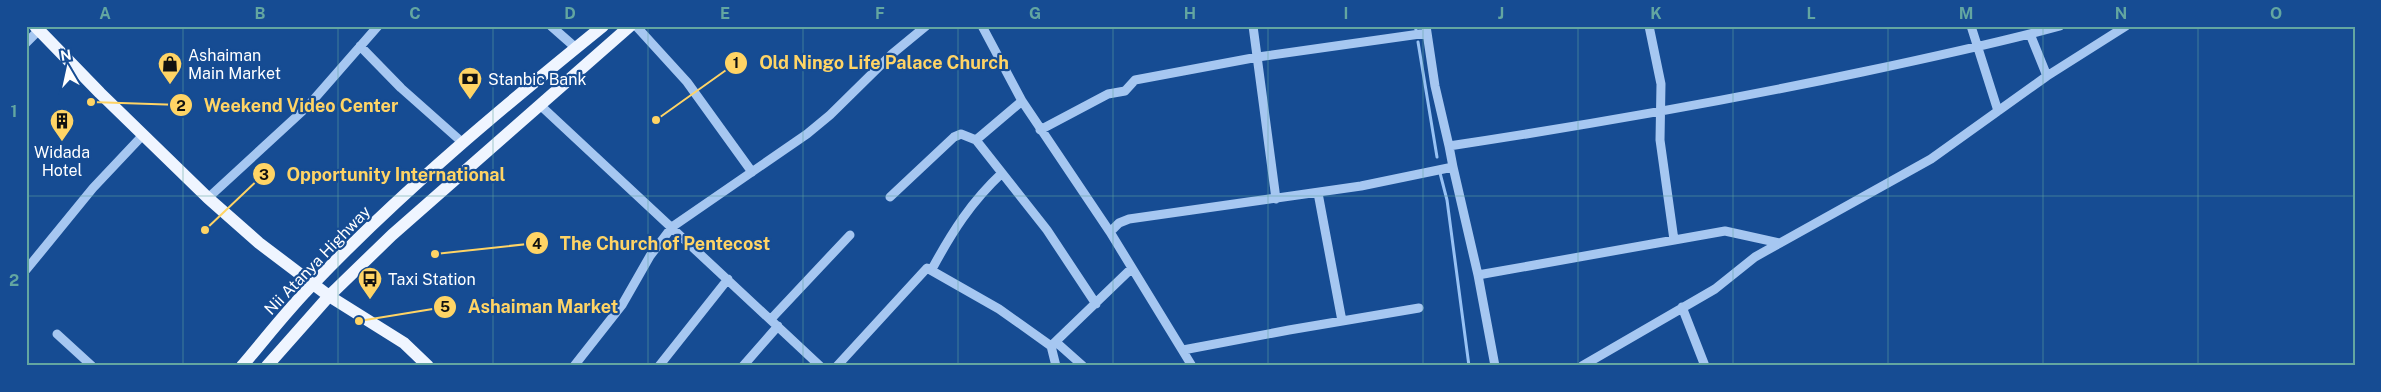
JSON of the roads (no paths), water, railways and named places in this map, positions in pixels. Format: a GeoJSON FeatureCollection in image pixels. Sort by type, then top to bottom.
{"type":"FeatureCollection","features":[{"type":"Feature","properties":{"kind":"main road","name":"Nii Atanya Highway"},"geometry":{"type":"LineString","coordinates":[[242,366],[312,284],[379,218],[463,143],[603,26]]}},
{"type":"Feature","properties":{"kind":"main road"},"geometry":{"type":"LineString","coordinates":[[267,366],[329,296],[409,220],[630,26]]}},
{"type":"Feature","properties":{"kind":"main road"},"geometry":{"type":"LineString","coordinates":[[37,28],[208,198],[312,284],[404,343],[428,366]]}},
{"type":"Feature","properties":{"kind":"street"},"geometry":{"type":"LineString","coordinates":[[208,198],[308,106],[378,26]]}},
{"type":"Feature","properties":{"kind":"street"},"geometry":{"type":"LineString","coordinates":[[552,26],[576,48]]}},
{"type":"Feature","properties":{"kind":"street"},"geometry":{"type":"LineString","coordinates":[[636,26],[687,82],[752,172]]}},
{"type":"Feature","properties":{"kind":"street"},"geometry":{"type":"LineString","coordinates":[[574,366],[622,305],[650,256],[672,227],[830,115],[892,54],[926,26]]}},
{"type":"Feature","properties":{"kind":"street"},"geometry":{"type":"LineString","coordinates":[[982,26],[1022,102],[1110,232],[1192,366]]}},
{"type":"Feature","properties":{"kind":"street"},"geometry":{"type":"LineString","coordinates":[[1253,26],[1276,199]]}},
{"type":"Feature","properties":{"kind":"street"},"geometry":{"type":"LineString","coordinates":[[1650,26],[1661,84],[1660,140],[1674,240]]}},
{"type":"Feature","properties":{"kind":"street"},"geometry":{"type":"LineString","coordinates":[[1971,26],[1998,111]]}},
{"type":"Feature","properties":{"kind":"street"},"geometry":{"type":"LineString","coordinates":[[1449,146],[1661,112],[1978,47],[2060,26]]}},
{"type":"Feature","properties":{"kind":"street"},"geometry":{"type":"LineString","coordinates":[[1582,366],[1715,289],[1755,257],[1931,160],[2047,76],[2126,26]]}},
{"type":"Feature","properties":{"kind":"street"},"geometry":{"type":"LineString","coordinates":[[26,43],[37,28]]}},
{"type":"Feature","properties":{"kind":"street"},"geometry":{"type":"LineString","coordinates":[[1040,130],[1108,94],[1124,91],[1135,80],[1258,57],[1426,30],[1435,86],[1478,275],[1495,366]]}},
{"type":"Feature","properties":{"kind":"street"},"geometry":{"type":"LineString","coordinates":[[2030,34],[2047,76]]}},
{"type":"Feature","properties":{"kind":"street"},"geometry":{"type":"LineString","coordinates":[[360,46],[401,88],[463,143]]}},
{"type":"Feature","properties":{"kind":"street"},"geometry":{"type":"LineString","coordinates":[[976,140],[1022,102]]}},
{"type":"Feature","properties":{"kind":"street"},"geometry":{"type":"LineString","coordinates":[[541,106],[605,168],[672,227],[820,366]]}},
{"type":"Feature","properties":{"kind":"street"},"geometry":{"type":"LineString","coordinates":[[890,198],[954,138],[961,134],[976,140],[1047,230],[1096,304]]}},
{"type":"Feature","properties":{"kind":"street"},"geometry":{"type":"LineString","coordinates":[[26,270],[93,188],[143,135]]}},
{"type":"Feature","properties":{"kind":"street"},"geometry":{"type":"LineString","coordinates":[[1110,232],[1120,223],[1129,219],[1318,193],[1454,167]]}},
{"type":"Feature","properties":{"kind":"street"},"geometry":{"type":"LineString","coordinates":[[932,269],[947,242],[981,192],[1002,173]]}},
{"type":"Feature","properties":{"kind":"street"},"geometry":{"type":"LineString","coordinates":[[1318,193],[1342,321]]}},
{"type":"Feature","properties":{"kind":"street"},"geometry":{"type":"LineString","coordinates":[[1478,275],[1725,231],[1780,244]]}},
{"type":"Feature","properties":{"kind":"street"},"geometry":{"type":"LineString","coordinates":[[743,366],[774,323],[850,234]]}},
{"type":"Feature","properties":{"kind":"street"},"geometry":{"type":"LineString","coordinates":[[1054,344],[1132,268]]}},
{"type":"Feature","properties":{"kind":"street"},"geometry":{"type":"LineString","coordinates":[[837,366],[924,270],[932,269],[1054,344],[1083,366]]}},
{"type":"Feature","properties":{"kind":"street"},"geometry":{"type":"LineString","coordinates":[[659,366],[728,279]]}},
{"type":"Feature","properties":{"kind":"street"},"geometry":{"type":"LineString","coordinates":[[1183,350],[1419,308]]}},
{"type":"Feature","properties":{"kind":"street"},"geometry":{"type":"LineString","coordinates":[[1682,308],[1705,366]]}},
{"type":"Feature","properties":{"kind":"street"},"geometry":{"type":"LineString","coordinates":[[57,334],[92,366]]}},
{"type":"Feature","properties":{"kind":"street"},"geometry":{"type":"LineString","coordinates":[[1054,344],[1056,366]]}},
{"type":"Feature","properties":{"kind":"waterway"},"geometry":{"type":"LineString","coordinates":[[1415,26],[1416,30]]}},
{"type":"Feature","properties":{"kind":"waterway"},"geometry":{"type":"LineString","coordinates":[[1418,42],[1437,157]]}},
{"type":"Feature","properties":{"kind":"waterway"},"geometry":{"type":"LineString","coordinates":[[1440,173],[1447,200],[1469,366]]}},
{"type":"Feature","properties":{"kind":"place","name":"Ashaiman Main Market"},"geometry":{"type":"Point","coordinates":[170,85]}},
{"type":"Feature","properties":{"kind":"place","name":"Stanbic Bank"},"geometry":{"type":"Point","coordinates":[470,100]}},
{"type":"Feature","properties":{"kind":"place","name":"Weekend Video Center"},"geometry":{"type":"Point","coordinates":[91,102]}},
{"type":"Feature","properties":{"kind":"place","name":"Old Ningo Life Palace Church"},"geometry":{"type":"Point","coordinates":[656,120]}},
{"type":"Feature","properties":{"kind":"place","name":"Widada Hotel"},"geometry":{"type":"Point","coordinates":[62,142]}},
{"type":"Feature","properties":{"kind":"place","name":"Opportunity International"},"geometry":{"type":"Point","coordinates":[205,230]}},
{"type":"Feature","properties":{"kind":"place","name":"The Church of Pentecost"},"geometry":{"type":"Point","coordinates":[435,254]}},
{"type":"Feature","properties":{"kind":"place","name":"Taxi Station"},"geometry":{"type":"Point","coordinates":[370,300]}},
{"type":"Feature","properties":{"kind":"place","name":"Ashaiman Market"},"geometry":{"type":"Point","coordinates":[359,321]}}]}
